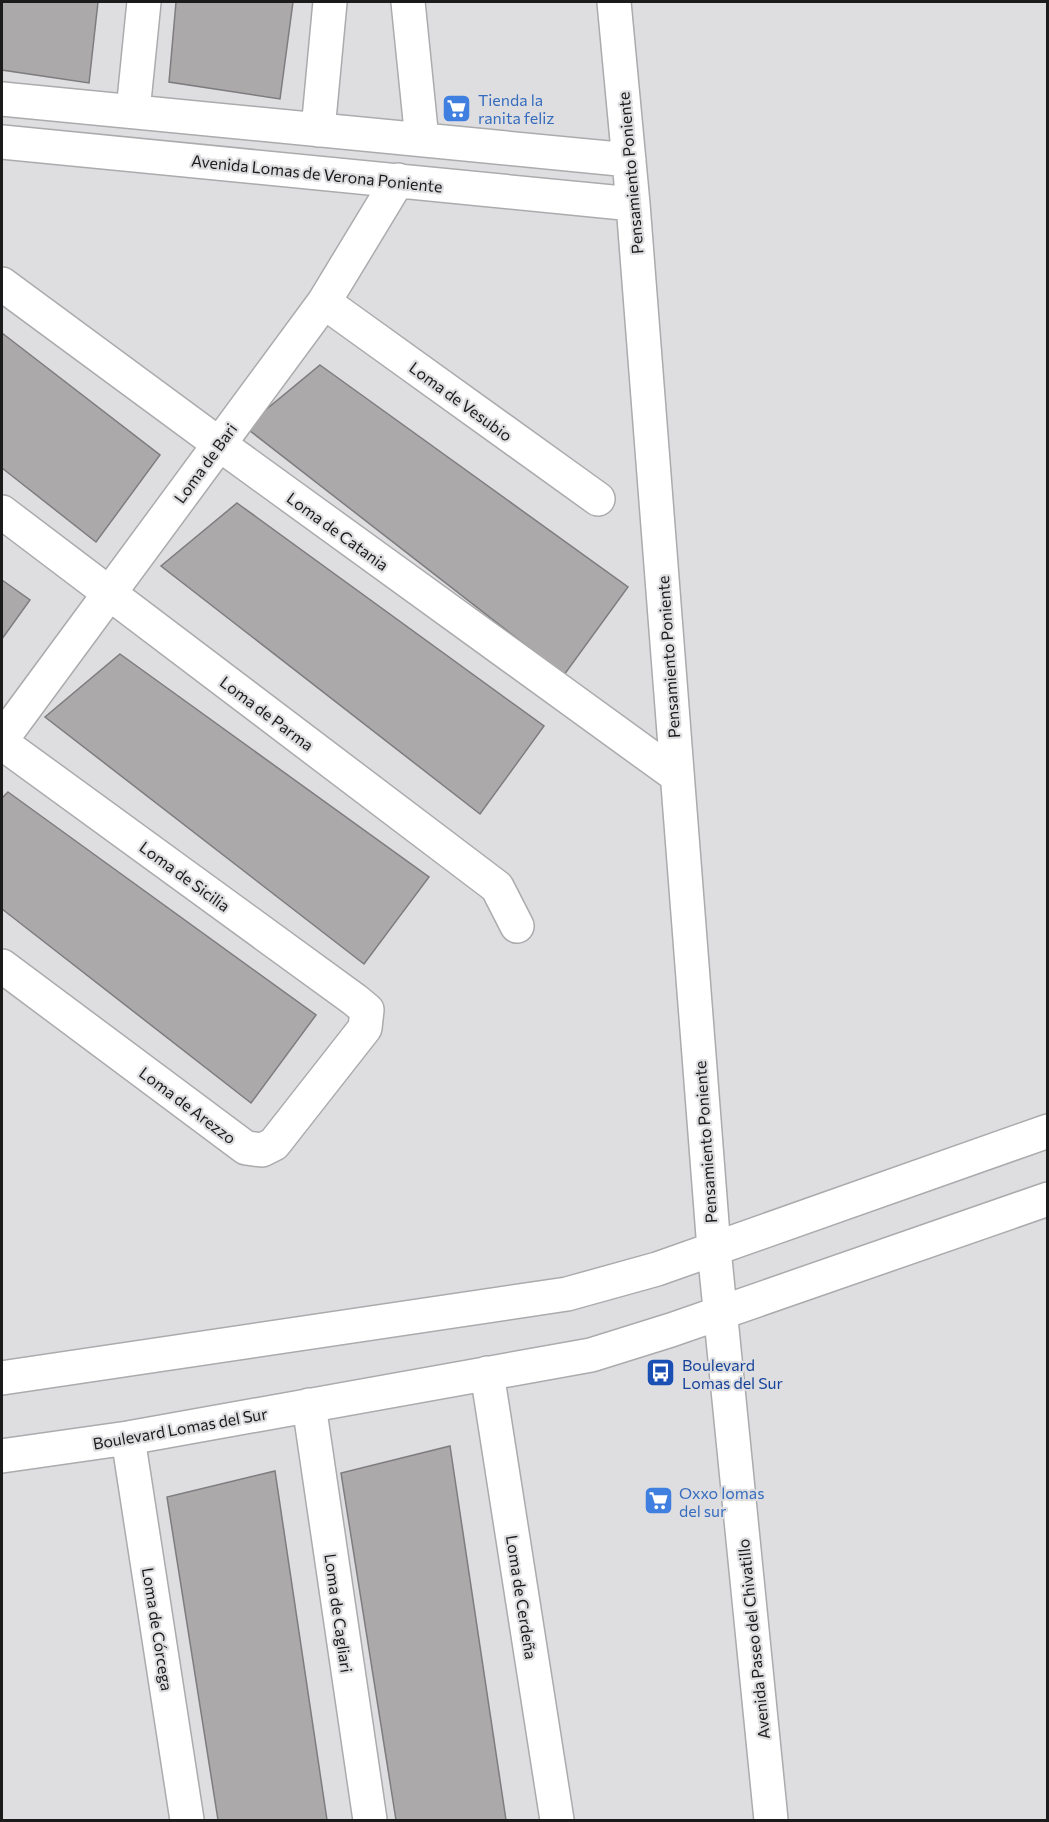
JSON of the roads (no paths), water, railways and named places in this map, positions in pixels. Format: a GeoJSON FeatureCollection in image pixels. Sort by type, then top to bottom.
{"type":"FeatureCollection","features":[{"type":"Feature","properties":{"kind":"street"},"geometry":{"type":"LineString","coordinates":[[133,111],[144,2]]}},
{"type":"Feature","properties":{"kind":"street"},"geometry":{"type":"LineString","coordinates":[[318,129],[330,2]]}},
{"type":"Feature","properties":{"kind":"street"},"geometry":{"type":"LineString","coordinates":[[408,2],[422,140]]}},
{"type":"Feature","properties":{"kind":"street","name":"Pensamiento Poniente"},"geometry":{"type":"LineString","coordinates":[[614,2],[633,204],[719,1313]]}},
{"type":"Feature","properties":{"kind":"street"},"geometry":{"type":"LineString","coordinates":[[2,99],[629,160]]}},
{"type":"Feature","properties":{"kind":"street","name":"Avenida Lomas de Verona Poniente"},"geometry":{"type":"LineString","coordinates":[[2,142],[633,204]]}},
{"type":"Feature","properties":{"kind":"street","name":"Loma de Bari"},"geometry":{"type":"LineString","coordinates":[[2,741],[324,302],[398,180]]}},
{"type":"Feature","properties":{"kind":"street","name":"Loma de Catania"},"geometry":{"type":"LineString","coordinates":[[2,284],[677,776]]}},
{"type":"Feature","properties":{"kind":"street","name":"Loma de Vesubio"},"geometry":{"type":"LineString","coordinates":[[324,302],[598,500]]}},
{"type":"Feature","properties":{"kind":"street","name":"Loma de Parma"},"geometry":{"type":"LineString","coordinates":[[2,512],[497,887],[517,926]]}},
{"type":"Feature","properties":{"kind":"street","name":"Loma de Sicilia"},"geometry":{"type":"LineString","coordinates":[[2,741],[367,1010]]}},
{"type":"Feature","properties":{"kind":"street","name":"Loma de Arezzo"},"geometry":{"type":"LineString","coordinates":[[2,966],[246,1149],[262,1150],[273,1144],[365,1028],[367,1010]]}},
{"type":"Feature","properties":{"kind":"street"},"geometry":{"type":"LineString","coordinates":[[2,1378],[567,1294],[657,1269],[1047,1131]]}},
{"type":"Feature","properties":{"kind":"street","name":"Boulevard Lomas del Sur"},"geometry":{"type":"LineString","coordinates":[[2,1456],[128,1438],[591,1355],[1047,1199]]}},
{"type":"Feature","properties":{"kind":"street","name":"Avenida Paseo del Chivatillo"},"geometry":{"type":"LineString","coordinates":[[719,1313],[771,1821]]}},
{"type":"Feature","properties":{"kind":"street","name":"Loma de Cerdeña"},"geometry":{"type":"LineString","coordinates":[[487,1373],[557,1821]]}},
{"type":"Feature","properties":{"kind":"street","name":"Loma de Cagliari"},"geometry":{"type":"LineString","coordinates":[[309,1405],[370,1821]]}},
{"type":"Feature","properties":{"kind":"street","name":"Loma de Córcega"},"geometry":{"type":"LineString","coordinates":[[128,1438],[187,1821]]}},
{"type":"Feature","properties":{"kind":"place","name":"Tienda la ranita feliz"},"geometry":{"type":"Point","coordinates":[457,108]}},
{"type":"Feature","properties":{"kind":"place","name":"Boulevard Lomas del Sur"},"geometry":{"type":"Point","coordinates":[661,1373]}},
{"type":"Feature","properties":{"kind":"place","name":"Oxxo lomas del sur"},"geometry":{"type":"Point","coordinates":[658,1501]}}]}
